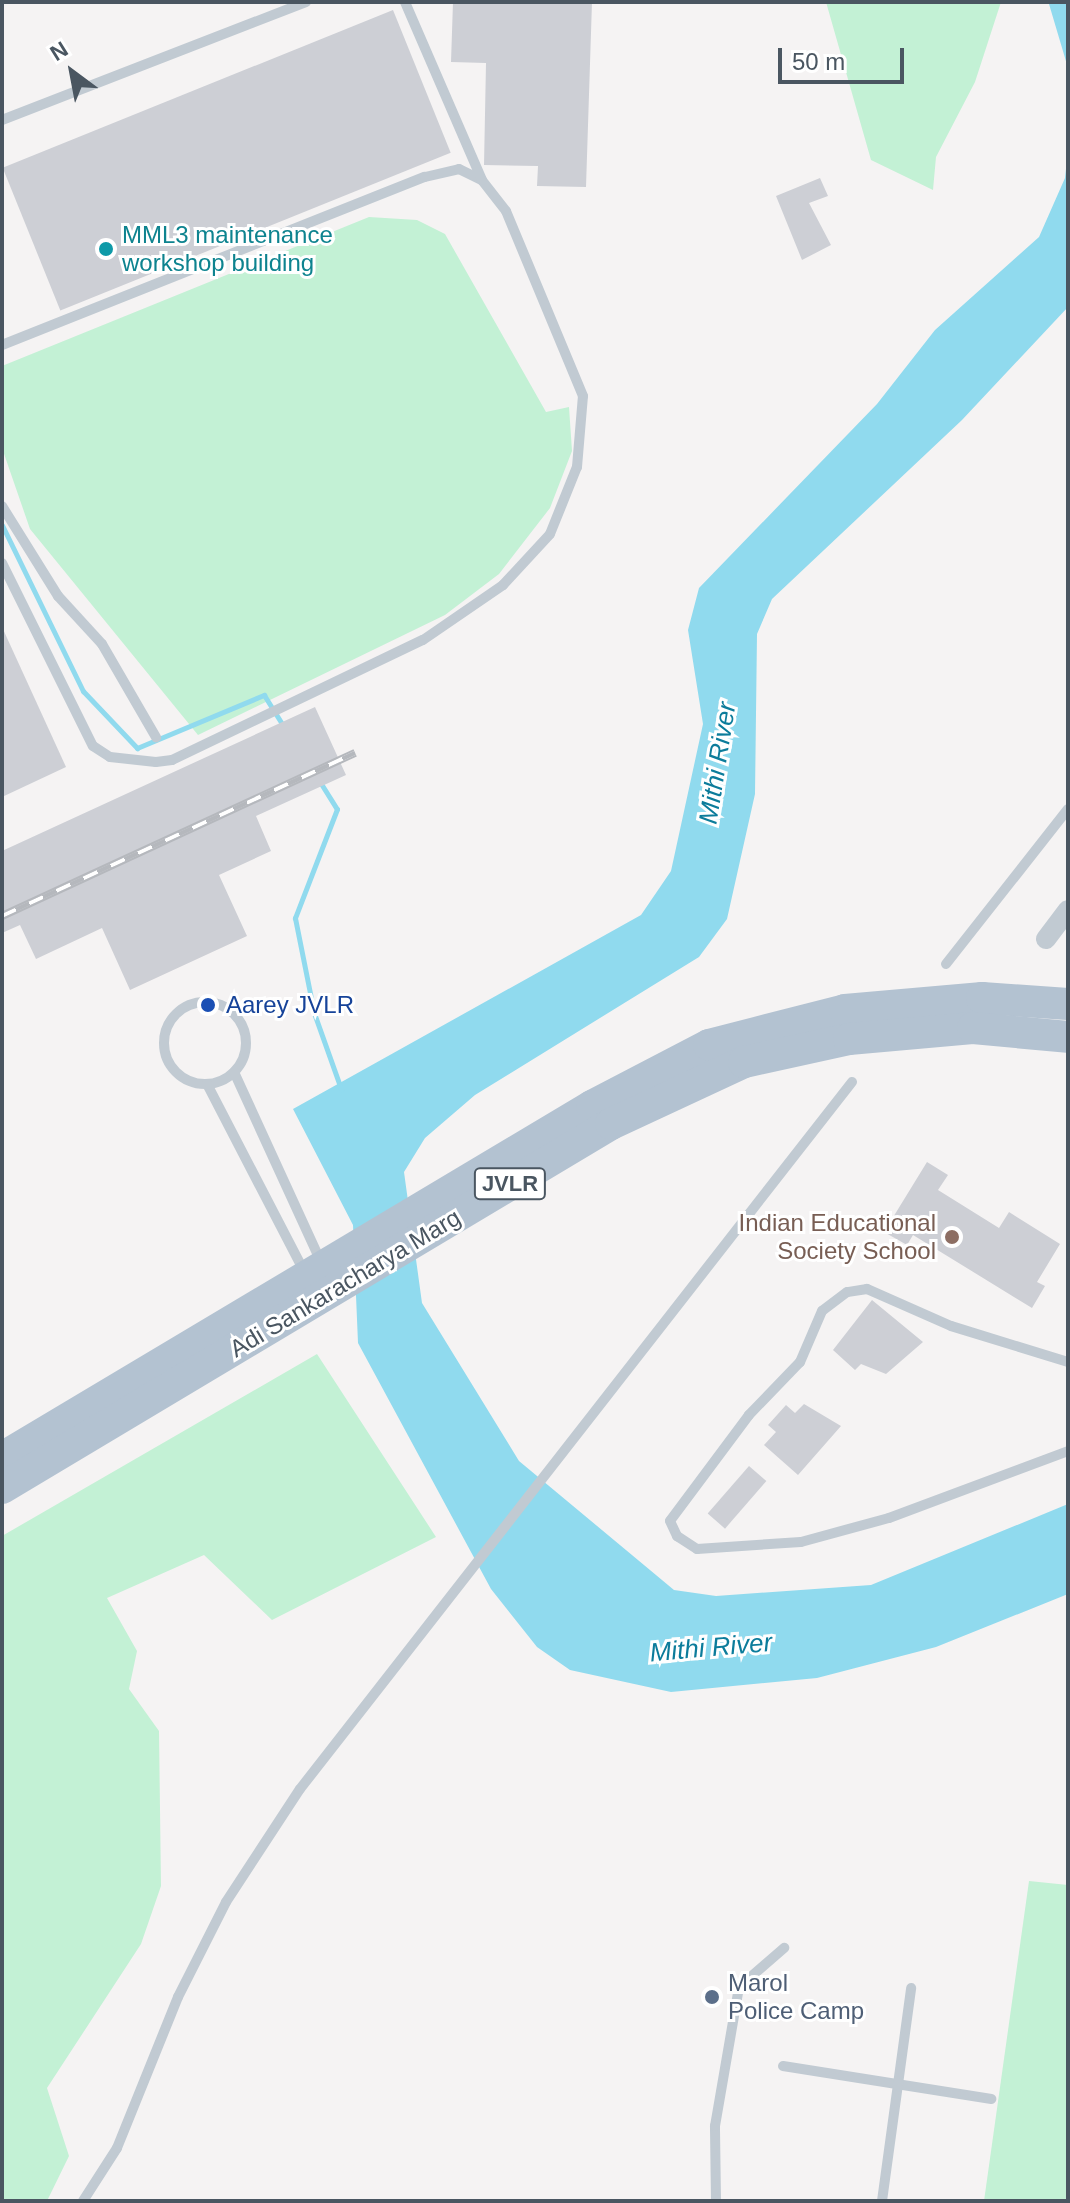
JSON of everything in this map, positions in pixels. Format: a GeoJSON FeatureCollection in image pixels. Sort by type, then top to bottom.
{"type":"FeatureCollection","features":[{"type":"Feature","properties":{"kind":"main road","name":"Adi Sankaracharya Marg"},"geometry":{"type":"LineString","coordinates":[[2,1458],[592,1106],[709,1045],[856,1008],[982,998],[1068,1004]]}},
{"type":"Feature","properties":{"kind":"main road","name":"Adi Sankaracharya Marg"},"geometry":{"type":"LineString","coordinates":[[2,1488],[611,1124],[744,1062],[849,1039],[973,1028],[1068,1037]]}},
{"type":"Feature","properties":{"kind":"street"},"geometry":{"type":"LineString","coordinates":[[1046,939],[1068,910]]}},
{"type":"Feature","properties":{"kind":"lane"},"geometry":{"type":"LineString","coordinates":[[2,120],[306,2]]}},
{"type":"Feature","properties":{"kind":"lane"},"geometry":{"type":"LineString","coordinates":[[2,563],[93,746],[132,762],[172,760],[371,669],[503,585],[536,552],[561,513],[579,456],[583,396],[506,211],[482,180],[405,2]]}},
{"type":"Feature","properties":{"kind":"lane"},"geometry":{"type":"LineString","coordinates":[[2,345],[425,177],[459,169],[482,180]]}},
{"type":"Feature","properties":{"kind":"lane"},"geometry":{"type":"LineString","coordinates":[[2,506],[58,596],[102,644],[156,737]]}},
{"type":"Feature","properties":{"kind":"lane"},"geometry":{"type":"LineString","coordinates":[[946,964],[1068,809]]}},
{"type":"Feature","properties":{"kind":"lane"},"geometry":{"type":"LineString","coordinates":[[212,1003],[237,1018],[246,1045],[234,1072],[207,1084],[188,1080],[167,1060],[166,1031],[184,1008],[212,1003]]}},
{"type":"Feature","properties":{"kind":"lane"},"geometry":{"type":"LineString","coordinates":[[234,1072],[315,1271]]}},
{"type":"Feature","properties":{"kind":"lane"},"geometry":{"type":"LineString","coordinates":[[83,2201],[117,2148],[178,1997],[226,1902],[300,1789],[448,1591],[852,1082]]}},
{"type":"Feature","properties":{"kind":"lane"},"geometry":{"type":"LineString","coordinates":[[207,1084],[315,1271]]}},
{"type":"Feature","properties":{"kind":"lane"},"geometry":{"type":"LineString","coordinates":[[1068,1362],[951,1326],[867,1289],[847,1292],[822,1311],[800,1362],[749,1415],[670,1521],[677,1536],[697,1549],[801,1542],[889,1518],[1068,1451]]}},
{"type":"Feature","properties":{"kind":"lane"},"geometry":{"type":"LineString","coordinates":[[716,2201],[715,2126],[739,1987],[784,1948]]}},
{"type":"Feature","properties":{"kind":"lane"},"geometry":{"type":"LineString","coordinates":[[882,2201],[911,1988]]}},
{"type":"Feature","properties":{"kind":"lane"},"geometry":{"type":"LineString","coordinates":[[783,2066],[991,2099]]}},
{"type":"Feature","properties":{"kind":"green space"},"geometry":{"type":"Polygon","coordinates":[[[826,2],[1001,2],[975,82],[936,157],[933,190],[871,160],[826,2]]]}},
{"type":"Feature","properties":{"kind":"green space"},"geometry":{"type":"Polygon","coordinates":[[[369,217],[417,220],[445,234],[546,412],[569,407],[572,451],[550,508],[499,574],[445,615],[198,735],[30,529],[2,448],[2,366],[369,217]]]}},
{"type":"Feature","properties":{"kind":"green space"},"geometry":{"type":"Polygon","coordinates":[[[317,1354],[436,1537],[272,1620],[204,1555],[107,1598],[137,1651],[129,1689],[159,1731],[161,1886],[141,1944],[47,2088],[69,2156],[47,2201],[2,2201],[2,1536],[317,1354]]]}},
{"type":"Feature","properties":{"kind":"green space"},"geometry":{"type":"Polygon","coordinates":[[[1029,1881],[1068,1885],[1068,2201],[984,2201],[1029,1881]]]}},
{"type":"Feature","properties":{"kind":"water"},"geometry":{"type":"Polygon","coordinates":[[[1068,2],[1068,68],[1049,4],[1068,2]]]}},
{"type":"Feature","properties":{"kind":"water","name":"Mithi River"},"geometry":{"type":"Polygon","coordinates":[[[1068,150],[1068,307],[962,420],[772,599],[757,634],[755,794],[727,919],[699,957],[475,1095],[425,1138],[404,1172],[422,1303],[519,1461],[674,1590],[716,1596],[871,1585],[1068,1504],[1068,1594],[936,1647],[817,1678],[671,1692],[570,1670],[537,1647],[491,1589],[358,1343],[353,1225],[293,1109],[641,915],[671,871],[703,724],[688,630],[699,588],[877,404],[935,330],[1039,237],[1065,178],[1068,150]]]}},
{"type":"Feature","properties":{"kind":"building"},"geometry":{"type":"Polygon","coordinates":[[[453,2],[592,2],[586,187],[537,186],[538,166],[484,165],[486,63],[451,62],[453,2]]]}},
{"type":"Feature","properties":{"kind":"building","name":"MML3 maintenance workshop building"},"geometry":{"type":"Polygon","coordinates":[[[393,10],[451,153],[60,310],[3,168],[393,10]]]}},
{"type":"Feature","properties":{"kind":"building"},"geometry":{"type":"Polygon","coordinates":[[[820,178],[828,196],[809,203],[831,245],[802,260],[776,196],[820,178]]]}},
{"type":"Feature","properties":{"kind":"building"},"geometry":{"type":"Polygon","coordinates":[[[2,627],[66,767],[2,797],[2,627]]]}},
{"type":"Feature","properties":{"kind":"building"},"geometry":{"type":"Polygon","coordinates":[[[315,707],[346,775],[256,816],[271,851],[219,875],[247,936],[130,990],[102,928],[36,959],[20,925],[2,933],[2,851],[315,707]]]}},
{"type":"Feature","properties":{"kind":"building"},"geometry":{"type":"Polygon","coordinates":[[[927,1162],[948,1175],[938,1190],[999,1228],[1009,1212],[1060,1244],[1037,1282],[1045,1286],[1032,1308],[913,1235],[907,1245],[884,1232],[927,1162]]]}},
{"type":"Feature","properties":{"kind":"building"},"geometry":{"type":"Polygon","coordinates":[[[872,1300],[923,1342],[886,1374],[861,1364],[855,1370],[833,1350],[872,1300]]]}},
{"type":"Feature","properties":{"kind":"building"},"geometry":{"type":"Polygon","coordinates":[[[804,1404],[841,1426],[798,1475],[764,1445],[776,1432],[768,1425],[786,1405],[795,1413],[804,1404]]]}},
{"type":"Feature","properties":{"kind":"building"},"geometry":{"type":"Polygon","coordinates":[[[749,1466],[766,1481],[725,1529],[708,1514],[749,1466]]]}},
{"type":"Feature","properties":{"kind":"waterway"},"geometry":{"type":"LineString","coordinates":[[2,525],[83,691],[137,748],[264,695],[284,727]]}},
{"type":"Feature","properties":{"kind":"waterway"},"geometry":{"type":"LineString","coordinates":[[320,782],[337,809],[295,918],[314,1013],[341,1089]]}},
{"type":"Feature","properties":{"kind":"railway"},"geometry":{"type":"LineString","coordinates":[[2,916],[355,753]]}},
{"type":"Feature","properties":{"kind":"place","name":"MML3 maintenance workshop building"},"geometry":{"type":"Point","coordinates":[106,249]}},
{"type":"Feature","properties":{"kind":"place","name":"Aarey JVLR"},"geometry":{"type":"Point","coordinates":[208,1005]}},
{"type":"Feature","properties":{"kind":"place","name":"Indian Educational Society School"},"geometry":{"type":"Point","coordinates":[952,1237]}},
{"type":"Feature","properties":{"kind":"place","name":"Marol Police Camp"},"geometry":{"type":"Point","coordinates":[712,1997]}}]}
